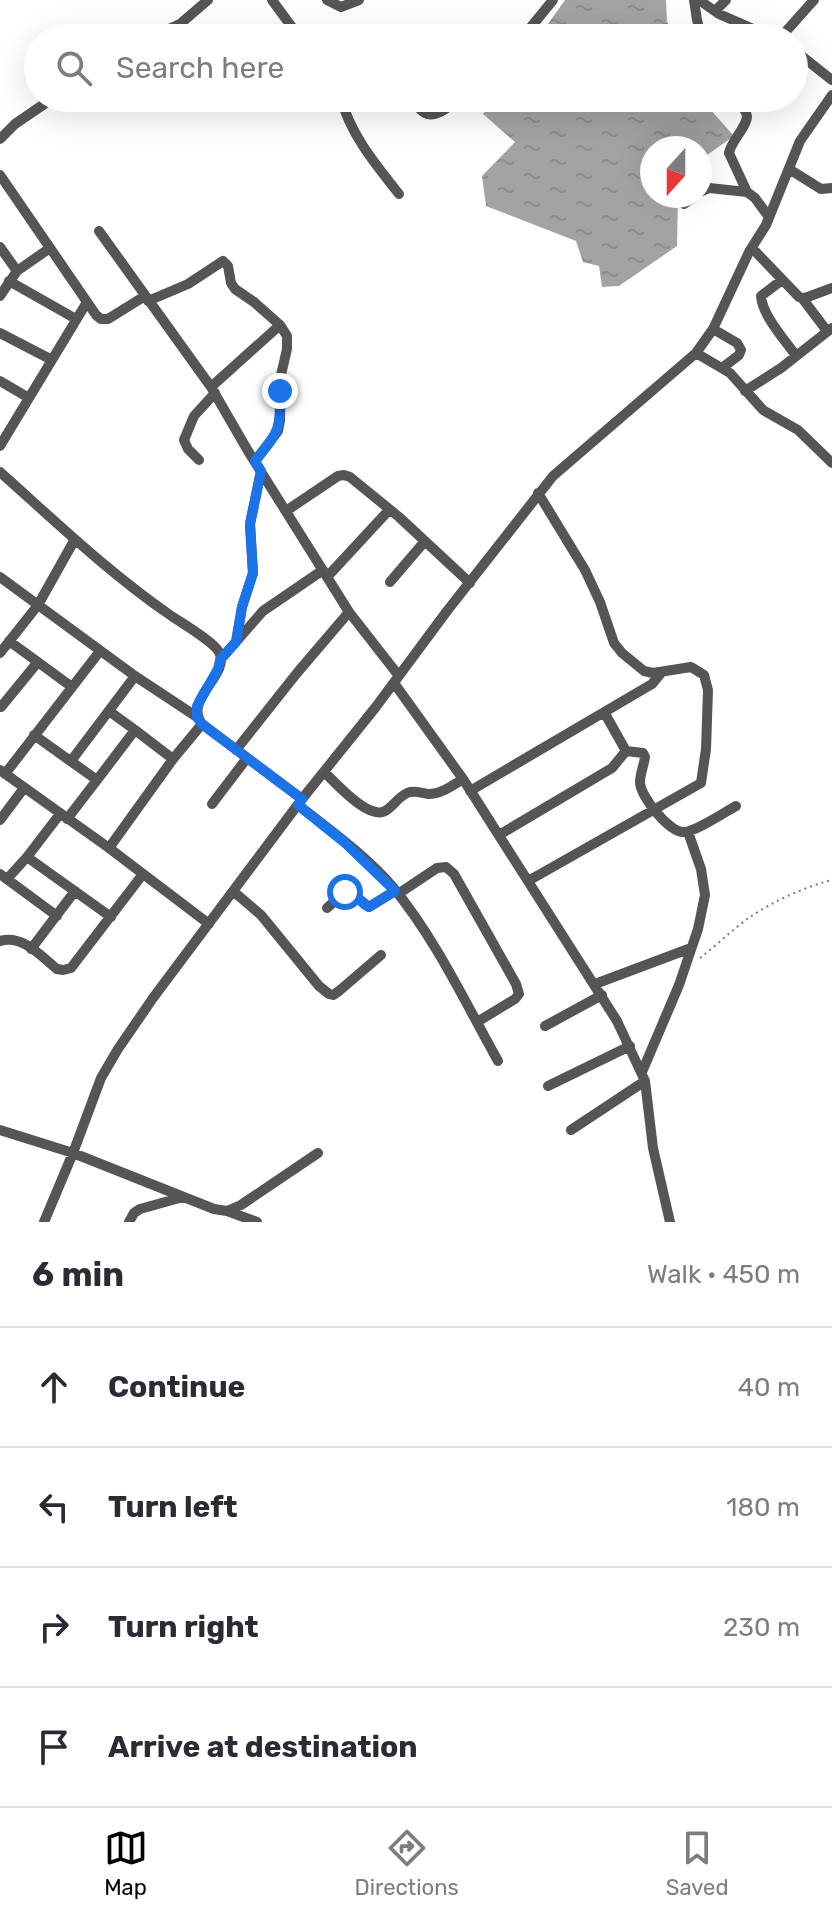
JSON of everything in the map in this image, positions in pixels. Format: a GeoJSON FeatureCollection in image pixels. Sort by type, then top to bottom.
{"type":"FeatureCollection","features":[{"type":"Feature","properties":{"kind":"street"},"geometry":{"type":"LineString","coordinates":[[180,24],[208,0]]}},
{"type":"Feature","properties":{"kind":"street"},"geometry":{"type":"LineString","coordinates":[[272,0],[290,24]]}},
{"type":"Feature","properties":{"kind":"street"},"geometry":{"type":"LineString","coordinates":[[327,0],[341,7],[359,0]]}},
{"type":"Feature","properties":{"kind":"street"},"geometry":{"type":"LineString","coordinates":[[533,24],[553,0]]}},
{"type":"Feature","properties":{"kind":"street"},"geometry":{"type":"LineString","coordinates":[[697,0],[745,24]]}},
{"type":"Feature","properties":{"kind":"street"},"geometry":{"type":"LineString","coordinates":[[697,0],[698,24]]}},
{"type":"Feature","properties":{"kind":"street"},"geometry":{"type":"LineString","coordinates":[[715,11],[726,0]]}},
{"type":"Feature","properties":{"kind":"street"},"geometry":{"type":"LineString","coordinates":[[791,24],[814,0]]}},
{"type":"Feature","properties":{"kind":"street"},"geometry":{"type":"LineString","coordinates":[[808,61],[832,80]]}},
{"type":"Feature","properties":{"kind":"street"},"geometry":{"type":"LineString","coordinates":[[44,1222],[101,1078],[153,998],[538,493],[553,476],[696,353],[713,329],[769,217],[800,141],[832,97]]}},
{"type":"Feature","properties":{"kind":"street"},"geometry":{"type":"LineString","coordinates":[[0,139],[33,112]]}},
{"type":"Feature","properties":{"kind":"street"},"geometry":{"type":"LineString","coordinates":[[345,112],[372,160],[399,194]]}},
{"type":"Feature","properties":{"kind":"street"},"geometry":{"type":"LineString","coordinates":[[746,112],[747,119],[732,142],[729,153],[747,192],[769,217]]}},
{"type":"Feature","properties":{"kind":"street"},"geometry":{"type":"LineString","coordinates":[[789,169],[821,189],[832,188]]}},
{"type":"Feature","properties":{"kind":"street"},"geometry":{"type":"LineString","coordinates":[[0,175],[101,319],[108,319],[146,298],[188,284],[223,261],[238,292],[280,325],[287,336],[278,431],[258,466],[250,524],[253,573],[242,607],[236,642]]}},
{"type":"Feature","properties":{"kind":"street"},"geometry":{"type":"LineString","coordinates":[[712,188],[747,192]]}},
{"type":"Feature","properties":{"kind":"street"},"geometry":{"type":"LineString","coordinates":[[99,231],[213,390],[349,612],[463,779],[617,1021],[643,1076],[655,1162],[670,1222]]}},
{"type":"Feature","properties":{"kind":"street"},"geometry":{"type":"LineString","coordinates":[[0,247],[17,271]]}},
{"type":"Feature","properties":{"kind":"street"},"geometry":{"type":"LineString","coordinates":[[0,296],[17,271],[50,248]]}},
{"type":"Feature","properties":{"kind":"street"},"geometry":{"type":"LineString","coordinates":[[745,391],[830,330],[752,248]]}},
{"type":"Feature","properties":{"kind":"street"},"geometry":{"type":"LineString","coordinates":[[782,280],[761,296],[761,300],[770,319],[796,356]]}},
{"type":"Feature","properties":{"kind":"street"},"geometry":{"type":"LineString","coordinates":[[9,281],[76,319]]}},
{"type":"Feature","properties":{"kind":"street"},"geometry":{"type":"LineString","coordinates":[[802,298],[832,288]]}},
{"type":"Feature","properties":{"kind":"street"},"geometry":{"type":"LineString","coordinates":[[0,446],[87,302]]}},
{"type":"Feature","properties":{"kind":"street"},"geometry":{"type":"LineString","coordinates":[[199,460],[184,440],[194,416],[213,390],[280,325]]}},
{"type":"Feature","properties":{"kind":"street"},"geometry":{"type":"LineString","coordinates":[[713,329],[737,343],[741,350],[722,368]]}},
{"type":"Feature","properties":{"kind":"street"},"geometry":{"type":"LineString","coordinates":[[0,333],[52,360]]}},
{"type":"Feature","properties":{"kind":"street"},"geometry":{"type":"LineString","coordinates":[[696,353],[730,373],[763,410],[798,430],[832,463]]}},
{"type":"Feature","properties":{"kind":"street"},"geometry":{"type":"LineString","coordinates":[[0,381],[29,398]]}},
{"type":"Feature","properties":{"kind":"street"},"geometry":{"type":"LineString","coordinates":[[0,472],[75,539],[219,652],[218,669],[197,706],[199,721],[109,848]]}},
{"type":"Feature","properties":{"kind":"street"},"geometry":{"type":"LineString","coordinates":[[286,511],[344,475],[389,510],[470,583]]}},
{"type":"Feature","properties":{"kind":"street"},"geometry":{"type":"LineString","coordinates":[[528,881],[701,783],[706,749],[708,690],[704,675],[691,667],[661,673],[644,671],[622,653],[614,643],[585,570],[538,493]]}},
{"type":"Feature","properties":{"kind":"street"},"geometry":{"type":"LineString","coordinates":[[220,660],[271,604],[325,574],[389,510]]}},
{"type":"Feature","properties":{"kind":"street"},"geometry":{"type":"LineString","coordinates":[[0,653],[38,605],[75,539]]}},
{"type":"Feature","properties":{"kind":"street"},"geometry":{"type":"LineString","coordinates":[[390,582],[425,541]]}},
{"type":"Feature","properties":{"kind":"street"},"geometry":{"type":"LineString","coordinates":[[0,577],[247,758],[300,802],[397,893],[437,952],[498,1061]]}},
{"type":"Feature","properties":{"kind":"street"},"geometry":{"type":"LineString","coordinates":[[236,750],[349,612]]}},
{"type":"Feature","properties":{"kind":"street"},"geometry":{"type":"LineString","coordinates":[[9,641],[72,687]]}},
{"type":"Feature","properties":{"kind":"street"},"geometry":{"type":"LineString","coordinates":[[100,651],[2,772],[209,924]]}},
{"type":"Feature","properties":{"kind":"street"},"geometry":{"type":"LineString","coordinates":[[0,707],[37,663]]}},
{"type":"Feature","properties":{"kind":"street"},"geometry":{"type":"LineString","coordinates":[[470,791],[652,684],[661,673]]}},
{"type":"Feature","properties":{"kind":"street"},"geometry":{"type":"LineString","coordinates":[[71,761],[135,676]]}},
{"type":"Feature","properties":{"kind":"street"},"geometry":{"type":"LineString","coordinates":[[109,711],[173,759]]}},
{"type":"Feature","properties":{"kind":"street"},"geometry":{"type":"LineString","coordinates":[[604,712],[626,751]]}},
{"type":"Feature","properties":{"kind":"street"},"geometry":{"type":"LineString","coordinates":[[57,916],[4,876],[27,857],[97,780],[135,730]]}},
{"type":"Feature","properties":{"kind":"street"},"geometry":{"type":"LineString","coordinates":[[34,735],[97,780]]}},
{"type":"Feature","properties":{"kind":"street"},"geometry":{"type":"LineString","coordinates":[[626,751],[643,753],[640,785],[654,810],[675,830],[688,832],[736,806]]}},
{"type":"Feature","properties":{"kind":"street"},"geometry":{"type":"LineString","coordinates":[[499,835],[612,768],[626,751]]}},
{"type":"Feature","properties":{"kind":"street"},"geometry":{"type":"LineString","coordinates":[[212,804],[247,758]]}},
{"type":"Feature","properties":{"kind":"street"},"geometry":{"type":"LineString","coordinates":[[324,772],[360,805],[382,813],[405,794],[438,793],[463,779]]}},
{"type":"Feature","properties":{"kind":"street"},"geometry":{"type":"LineString","coordinates":[[0,820],[24,788]]}},
{"type":"Feature","properties":{"kind":"street"},"geometry":{"type":"LineString","coordinates":[[571,1130],[643,1076],[698,929],[705,895],[701,869],[688,832]]}},
{"type":"Feature","properties":{"kind":"street"},"geometry":{"type":"LineString","coordinates":[[27,857],[111,917]]}},
{"type":"Feature","properties":{"kind":"street"},"geometry":{"type":"LineString","coordinates":[[327,908],[345,892],[352,893],[369,907],[437,868],[446,867],[454,874],[519,994],[477,1022]]}},
{"type":"Feature","properties":{"kind":"street"},"geometry":{"type":"LineString","coordinates":[[0,941],[15,939],[57,969],[71,968],[143,874]]}},
{"type":"Feature","properties":{"kind":"street"},"geometry":{"type":"LineString","coordinates":[[31,949],[75,891]]}},
{"type":"Feature","properties":{"kind":"street"},"geometry":{"type":"LineString","coordinates":[[233,891],[261,915],[329,994],[339,991],[381,955]]}},
{"type":"Feature","properties":{"kind":"street"},"geometry":{"type":"LineString","coordinates":[[595,984],[691,948]]}},
{"type":"Feature","properties":{"kind":"street"},"geometry":{"type":"LineString","coordinates":[[545,1026],[602,995]]}},
{"type":"Feature","properties":{"kind":"street"},"geometry":{"type":"LineString","coordinates":[[548,1086],[630,1046]]}},
{"type":"Feature","properties":{"kind":"street"},"geometry":{"type":"LineString","coordinates":[[0,1130],[73,1153],[214,1209],[257,1222]]}},
{"type":"Feature","properties":{"kind":"street"},"geometry":{"type":"LineString","coordinates":[[227,1211],[241,1205],[318,1153]]}},
{"type":"Feature","properties":{"kind":"street"},"geometry":{"type":"LineString","coordinates":[[129,1222],[140,1209],[183,1197]]}},
{"type":"Feature","properties":{"kind":"path"},"geometry":{"type":"LineString","coordinates":[[683,972],[749,918],[781,900],[832,880]]}},
{"type":"Feature","properties":{"kind":"water"},"geometry":{"type":"Polygon","coordinates":[[[565,0],[666,0],[668,24],[548,24],[565,0]]]}},
{"type":"Feature","properties":{"kind":"water"},"geometry":{"type":"Polygon","coordinates":[[[484,112],[713,112],[734,136],[712,152],[712,136],[640,136],[640,208],[678,208],[677,246],[619,286],[602,287],[599,266],[583,262],[576,241],[486,206],[482,176],[515,142],[483,114],[484,112]]]}},
{"type":"Feature","properties":{"kind":"route"},"geometry":{"type":"LineString","coordinates":[[280,391],[278,431],[255,461],[261,471],[250,524],[253,573],[242,607],[236,642],[220,660],[197,706],[197,717],[202,724],[302,799],[298,805],[344,842],[395,891],[369,907],[349,891],[345,892]]}}]}
